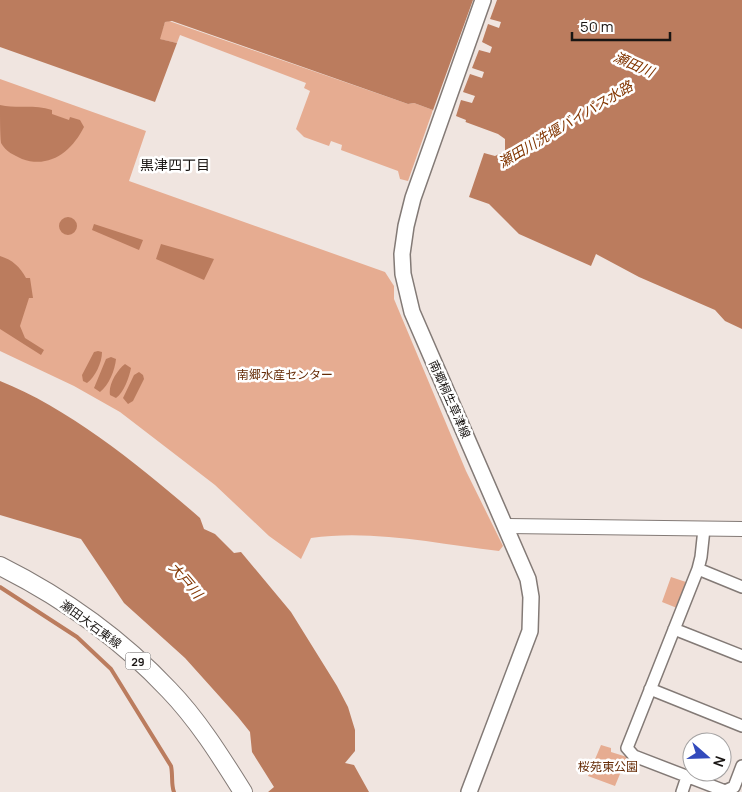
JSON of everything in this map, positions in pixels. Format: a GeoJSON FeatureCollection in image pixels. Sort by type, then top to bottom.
{"type":"FeatureCollection","features":[{"type":"Feature","properties":{"kind":"main road","name":"南郷桐生草津線"},"geometry":{"type":"LineString","coordinates":[[469,792],[526,642],[532,616],[528,579],[412,312],[403,274],[402,254],[406,226],[441,118],[483,0]]}},
{"type":"Feature","properties":{"kind":"main road","name":"瀬田大石東線"},"geometry":{"type":"LineString","coordinates":[[0,566],[22,577],[85,617],[124,648],[170,690],[216,749],[244,792]]}},
{"type":"Feature","properties":{"kind":"street"},"geometry":{"type":"LineString","coordinates":[[505,526],[742,529]]}},
{"type":"Feature","properties":{"kind":"street"},"geometry":{"type":"LineString","coordinates":[[682,775],[634,756],[627,748],[698,569],[704,529]]}},
{"type":"Feature","properties":{"kind":"street"},"geometry":{"type":"LineString","coordinates":[[698,569],[742,587]]}},
{"type":"Feature","properties":{"kind":"street"},"geometry":{"type":"LineString","coordinates":[[674,629],[742,656]]}},
{"type":"Feature","properties":{"kind":"street"},"geometry":{"type":"LineString","coordinates":[[650,689],[742,726]]}},
{"type":"Feature","properties":{"kind":"street"},"geometry":{"type":"LineString","coordinates":[[700,782],[725,792],[734,787],[742,766]]}},
{"type":"Feature","properties":{"kind":"green space"},"geometry":{"type":"Polygon","coordinates":[[[169,21],[408,104],[414,103],[433,110],[408,181],[400,179],[398,171],[341,150],[342,145],[331,141],[329,146],[304,137],[296,129],[310,91],[304,88],[306,83],[180,35],[177,43],[159,39],[165,22],[169,21]]]}},
{"type":"Feature","properties":{"kind":"green space","name":"南郷水産センター"},"geometry":{"type":"Polygon","coordinates":[[[0,79],[146,131],[129,181],[385,272],[394,286],[394,299],[466,471],[503,546],[499,551],[405,538],[358,535],[311,538],[301,559],[269,536],[215,485],[120,412],[74,386],[0,351],[0,79]]]}},
{"type":"Feature","properties":{"kind":"green space"},"geometry":{"type":"Polygon","coordinates":[[[671,577],[686,582],[677,608],[662,602],[671,577]]]}},
{"type":"Feature","properties":{"kind":"green space","name":"桜苑東公園"},"geometry":{"type":"Polygon","coordinates":[[[601,745],[611,748],[611,752],[627,757],[615,786],[588,776],[601,745]]]}},
{"type":"Feature","properties":{"kind":"water"},"geometry":{"type":"Polygon","coordinates":[[[0,0],[742,0],[742,329],[725,321],[715,310],[639,277],[596,254],[591,266],[519,234],[489,204],[469,197],[484,153],[495,156],[505,151],[505,139],[498,134],[414,103],[408,104],[172,21],[165,22],[160,39],[177,43],[155,102],[0,47],[0,0]]]}},
{"type":"Feature","properties":{"kind":"water"},"geometry":{"type":"Polygon","coordinates":[[[0,105],[45,108],[52,110],[52,114],[69,120],[70,117],[80,120],[84,127],[73,144],[59,156],[42,162],[22,159],[13,155],[1,143],[0,105]]]}},
{"type":"Feature","properties":{"kind":"water"},"geometry":{"type":"Polygon","coordinates":[[[68,217],[74,220],[77,226],[74,232],[68,235],[62,232],[59,226],[62,220],[68,217]]]}},
{"type":"Feature","properties":{"kind":"water"},"geometry":{"type":"Polygon","coordinates":[[[94,224],[143,240],[139,250],[92,230],[94,224]]]}},
{"type":"Feature","properties":{"kind":"water"},"geometry":{"type":"Polygon","coordinates":[[[161,244],[214,259],[204,280],[156,259],[161,244]]]}},
{"type":"Feature","properties":{"kind":"water"},"geometry":{"type":"Polygon","coordinates":[[[0,256],[19,267],[26,278],[30,278],[33,298],[29,298],[20,326],[25,338],[44,350],[41,355],[0,329],[0,256]]]}},
{"type":"Feature","properties":{"kind":"water"},"geometry":{"type":"Polygon","coordinates":[[[94,352],[102,352],[99,365],[93,377],[87,383],[83,381],[82,375],[94,352]]]}},
{"type":"Feature","properties":{"kind":"water"},"geometry":{"type":"Polygon","coordinates":[[[111,357],[116,359],[114,368],[109,381],[100,392],[94,388],[106,359],[111,357]]]}},
{"type":"Feature","properties":{"kind":"water"},"geometry":{"type":"Polygon","coordinates":[[[125,364],[131,368],[130,372],[124,389],[116,398],[110,395],[110,387],[116,374],[125,364]]]}},
{"type":"Feature","properties":{"kind":"water"},"geometry":{"type":"Polygon","coordinates":[[[139,372],[143,375],[144,379],[133,401],[128,404],[123,398],[134,375],[139,372]]]}},
{"type":"Feature","properties":{"kind":"water","name":"大戸川"},"geometry":{"type":"Polygon","coordinates":[[[0,381],[52,407],[105,441],[200,518],[204,529],[215,534],[234,553],[241,552],[291,612],[337,686],[348,707],[355,730],[355,751],[345,763],[354,765],[369,792],[268,792],[274,787],[252,752],[250,732],[185,658],[124,603],[81,539],[0,515],[0,381]]]}},
{"type":"Feature","properties":{"kind":"pier"},"geometry":{"type":"Polygon","coordinates":[[[473,0],[497,0],[490,19],[501,22],[499,28],[488,24],[482,42],[492,47],[490,53],[479,50],[472,68],[484,72],[482,78],[470,74],[463,92],[475,96],[472,103],[461,100],[456,116],[466,120],[465,124],[432,113],[473,0]]]}},
{"type":"Feature","properties":{"kind":"waterway"},"geometry":{"type":"LineString","coordinates":[[0,587],[77,637],[111,669],[171,766],[174,792]]}},
{"type":"Feature","properties":{"kind":"district","name":"黒津四丁目"},"geometry":{"type":"Point","coordinates":[175,164]}},
{"type":"Feature","properties":{"kind":"water label","name":"瀬田川"},"geometry":{"type":"Point","coordinates":[634,64]}},
{"type":"Feature","properties":{"kind":"water label","name":"瀬田川洗堰バイパス水路"},"geometry":{"type":"Point","coordinates":[565,124]}}]}
